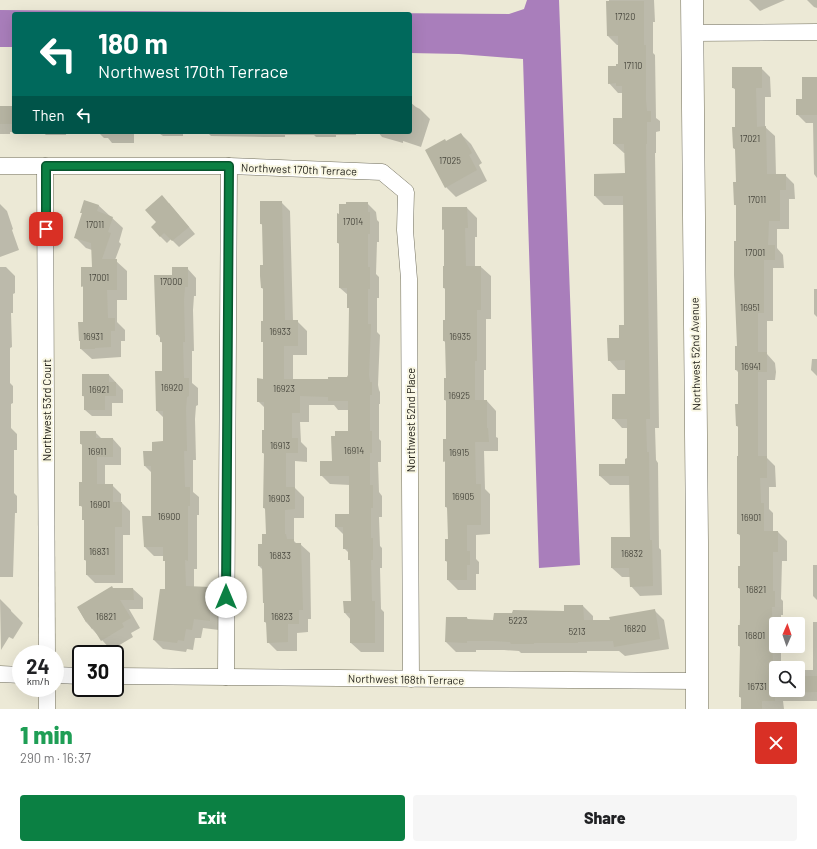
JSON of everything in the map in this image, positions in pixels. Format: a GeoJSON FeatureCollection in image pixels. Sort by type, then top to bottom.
{"type":"FeatureCollection","features":[{"type":"Feature","properties":{"kind":"street","name":"Northwest 52nd Avenue"},"geometry":{"type":"LineString","coordinates":[[692,0],[697,709]]}},
{"type":"Feature","properties":{"kind":"street"},"geometry":{"type":"LineString","coordinates":[[692,33],[817,32]]}},
{"type":"Feature","properties":{"kind":"street","name":"Northwest 170th Terrace"},"geometry":{"type":"LineString","coordinates":[[0,166],[229,166],[382,172]]}},
{"type":"Feature","properties":{"kind":"street","name":"Northwest 53rd Court"},"geometry":{"type":"LineString","coordinates":[[46,166],[47,645]]}},
{"type":"Feature","properties":{"kind":"street"},"geometry":{"type":"LineString","coordinates":[[226,677],[229,166]]}},
{"type":"Feature","properties":{"kind":"street","name":"Northwest 52nd Place"},"geometry":{"type":"LineString","coordinates":[[382,172],[406,192],[405,230],[409,286],[411,679]]}},
{"type":"Feature","properties":{"kind":"street"},"geometry":{"type":"LineString","coordinates":[[0,674],[12,675]]}},
{"type":"Feature","properties":{"kind":"street","name":"Northwest 168th Terrace"},"geometry":{"type":"LineString","coordinates":[[124,676],[696,681]]}},
{"type":"Feature","properties":{"kind":"street"},"geometry":{"type":"LineString","coordinates":[[47,697],[47,709]]}},
{"type":"Feature","properties":{"kind":"shaded area"},"geometry":{"type":"Polygon","coordinates":[[[527,0],[559,0],[580,565],[539,568],[523,59],[459,54],[412,53],[412,13],[509,14],[524,9],[527,0]]]}},
{"type":"Feature","properties":{"kind":"shaded area"},"geometry":{"type":"Polygon","coordinates":[[[0,10],[254,12],[12,12],[12,47],[0,47],[0,10]]]}},
{"type":"Feature","properties":{"kind":"building"},"geometry":{"type":"Polygon","coordinates":[[[606,1],[644,1],[646,100],[647,111],[651,111],[651,122],[647,122],[646,144],[650,419],[646,419],[647,452],[649,452],[650,540],[652,540],[653,586],[630,587],[629,568],[611,568],[611,537],[630,537],[629,476],[599,476],[599,464],[625,464],[625,459],[627,458],[627,419],[612,419],[612,394],[625,394],[625,360],[608,361],[607,338],[619,338],[619,325],[624,325],[623,196],[594,196],[594,174],[625,173],[624,144],[613,144],[613,118],[622,118],[622,86],[616,86],[616,83],[608,84],[608,66],[616,66],[616,64],[618,64],[618,36],[607,36],[606,1]]]}},
{"type":"Feature","properties":{"kind":"building"},"geometry":{"type":"Polygon","coordinates":[[[732,67],[762,67],[762,88],[756,88],[757,127],[766,126],[767,174],[786,174],[786,190],[780,190],[780,221],[769,221],[768,245],[775,245],[775,260],[764,260],[764,313],[758,313],[758,352],[767,352],[767,372],[758,372],[758,456],[767,456],[767,478],[760,478],[761,503],[764,503],[764,531],[778,531],[778,552],[773,552],[773,591],[775,591],[775,607],[772,607],[772,617],[769,617],[769,653],[773,653],[773,661],[769,661],[769,697],[775,697],[775,701],[762,701],[762,709],[741,709],[741,697],[739,697],[740,646],[738,646],[738,625],[740,625],[740,588],[738,588],[738,566],[740,566],[740,534],[737,534],[738,426],[736,426],[735,404],[738,404],[738,370],[735,370],[735,346],[737,346],[734,275],[736,205],[734,205],[733,182],[736,182],[735,149],[733,148],[732,127],[735,127],[735,88],[732,88],[732,67]]]}},
{"type":"Feature","properties":{"kind":"building"},"geometry":{"type":"Polygon","coordinates":[[[802,77],[817,77],[817,115],[796,115],[796,99],[802,99],[802,77]]]}},
{"type":"Feature","properties":{"kind":"building"},"geometry":{"type":"Polygon","coordinates":[[[0,106],[12,106],[12,124],[0,124],[0,106]]]}},
{"type":"Feature","properties":{"kind":"building"},"geometry":{"type":"Polygon","coordinates":[[[461,133],[472,153],[469,155],[477,170],[445,188],[425,150],[445,139],[446,141],[461,133]]]}},
{"type":"Feature","properties":{"kind":"building"},"geometry":{"type":"Polygon","coordinates":[[[162,195],[189,227],[172,241],[164,233],[160,237],[151,227],[156,222],[145,210],[162,195]]]}},
{"type":"Feature","properties":{"kind":"building"},"geometry":{"type":"Polygon","coordinates":[[[84,200],[99,205],[97,211],[113,217],[108,232],[111,233],[102,259],[117,259],[117,290],[107,290],[108,318],[115,318],[115,331],[111,331],[111,347],[80,349],[78,322],[83,322],[83,286],[81,287],[81,267],[92,267],[91,243],[74,238],[82,213],[80,213],[84,200]]]}},
{"type":"Feature","properties":{"kind":"building"},"geometry":{"type":"Polygon","coordinates":[[[260,201],[282,201],[285,320],[298,320],[298,346],[284,346],[284,379],[328,379],[328,377],[347,377],[348,375],[349,308],[347,308],[347,288],[339,288],[337,213],[339,214],[339,204],[346,204],[346,202],[368,202],[368,212],[370,212],[368,267],[370,267],[370,289],[368,289],[368,324],[371,324],[369,375],[370,382],[372,382],[372,395],[370,395],[370,431],[372,431],[372,453],[370,453],[370,485],[373,485],[371,538],[373,538],[373,560],[371,560],[372,601],[375,601],[375,643],[350,643],[350,613],[344,613],[343,601],[351,601],[350,560],[348,560],[348,549],[343,549],[343,527],[335,527],[335,514],[349,514],[349,476],[320,476],[320,461],[332,461],[331,436],[335,436],[335,431],[348,431],[348,401],[328,401],[328,397],[300,396],[300,413],[292,413],[292,438],[298,438],[298,453],[286,453],[286,487],[295,487],[295,509],[285,510],[285,534],[287,539],[294,539],[294,543],[301,543],[303,610],[299,610],[299,624],[288,624],[288,642],[267,643],[266,622],[264,622],[262,566],[258,566],[258,544],[262,544],[262,534],[266,534],[265,508],[263,508],[264,453],[262,453],[264,402],[257,402],[257,378],[263,379],[263,342],[261,342],[261,321],[263,321],[263,288],[261,288],[260,265],[263,265],[260,201]]]}},
{"type":"Feature","properties":{"kind":"building"},"geometry":{"type":"Polygon","coordinates":[[[442,207],[467,207],[468,228],[465,228],[466,266],[481,266],[481,310],[477,310],[475,400],[487,400],[487,428],[489,442],[475,442],[476,484],[481,484],[481,525],[467,525],[467,551],[470,551],[470,565],[467,565],[467,580],[447,580],[447,561],[445,561],[445,539],[448,539],[447,507],[445,507],[445,461],[443,462],[443,439],[446,439],[446,400],[444,400],[444,378],[446,378],[445,341],[443,341],[443,320],[445,320],[445,288],[443,288],[444,229],[442,230],[442,207]]]}},
{"type":"Feature","properties":{"kind":"building"},"geometry":{"type":"Polygon","coordinates":[[[172,267],[188,267],[188,287],[185,287],[184,300],[185,342],[183,342],[184,378],[189,378],[189,396],[187,397],[186,409],[187,451],[184,451],[185,487],[190,487],[190,506],[188,506],[188,561],[185,560],[186,586],[210,587],[210,621],[194,619],[192,630],[186,629],[184,641],[178,640],[177,643],[153,640],[160,589],[165,589],[165,561],[163,561],[163,547],[144,547],[142,516],[151,516],[151,466],[144,466],[143,451],[152,451],[152,442],[163,441],[163,411],[156,411],[155,371],[162,371],[162,342],[160,342],[160,334],[156,335],[154,275],[172,275],[172,267]]]}},
{"type":"Feature","properties":{"kind":"building"},"geometry":{"type":"Polygon","coordinates":[[[82,374],[109,374],[109,382],[116,382],[116,396],[105,396],[105,410],[84,410],[84,396],[82,396],[82,374]]]}},
{"type":"Feature","properties":{"kind":"building"},"geometry":{"type":"Polygon","coordinates":[[[80,431],[96,431],[96,438],[113,438],[113,457],[97,457],[97,484],[113,484],[113,502],[122,502],[122,527],[115,527],[115,575],[86,575],[86,560],[84,560],[84,520],[82,520],[82,506],[79,506],[79,482],[82,482],[82,444],[80,444],[80,431]]]}},
{"type":"Feature","properties":{"kind":"building"},"geometry":{"type":"Polygon","coordinates":[[[112,586],[113,588],[133,588],[134,600],[120,600],[131,618],[122,623],[124,627],[101,641],[93,628],[92,629],[87,621],[86,622],[77,607],[112,586]]]}},
{"type":"Feature","properties":{"kind":"building"},"geometry":{"type":"Polygon","coordinates":[[[564,605],[583,605],[584,620],[610,620],[609,617],[655,609],[660,639],[614,647],[613,641],[534,644],[511,644],[510,642],[493,641],[467,641],[467,643],[445,642],[446,617],[467,617],[467,619],[493,620],[494,613],[512,613],[513,610],[564,611],[564,605]]]}},
{"type":"Feature","properties":{"kind":"building"},"geometry":{"type":"Polygon","coordinates":[[[805,676],[817,676],[817,692],[805,692],[805,676]]]}},
{"type":"Feature","properties":{"kind":"route"},"geometry":{"type":"LineString","coordinates":[[46,229],[46,166],[229,166],[226,597]]}}]}
